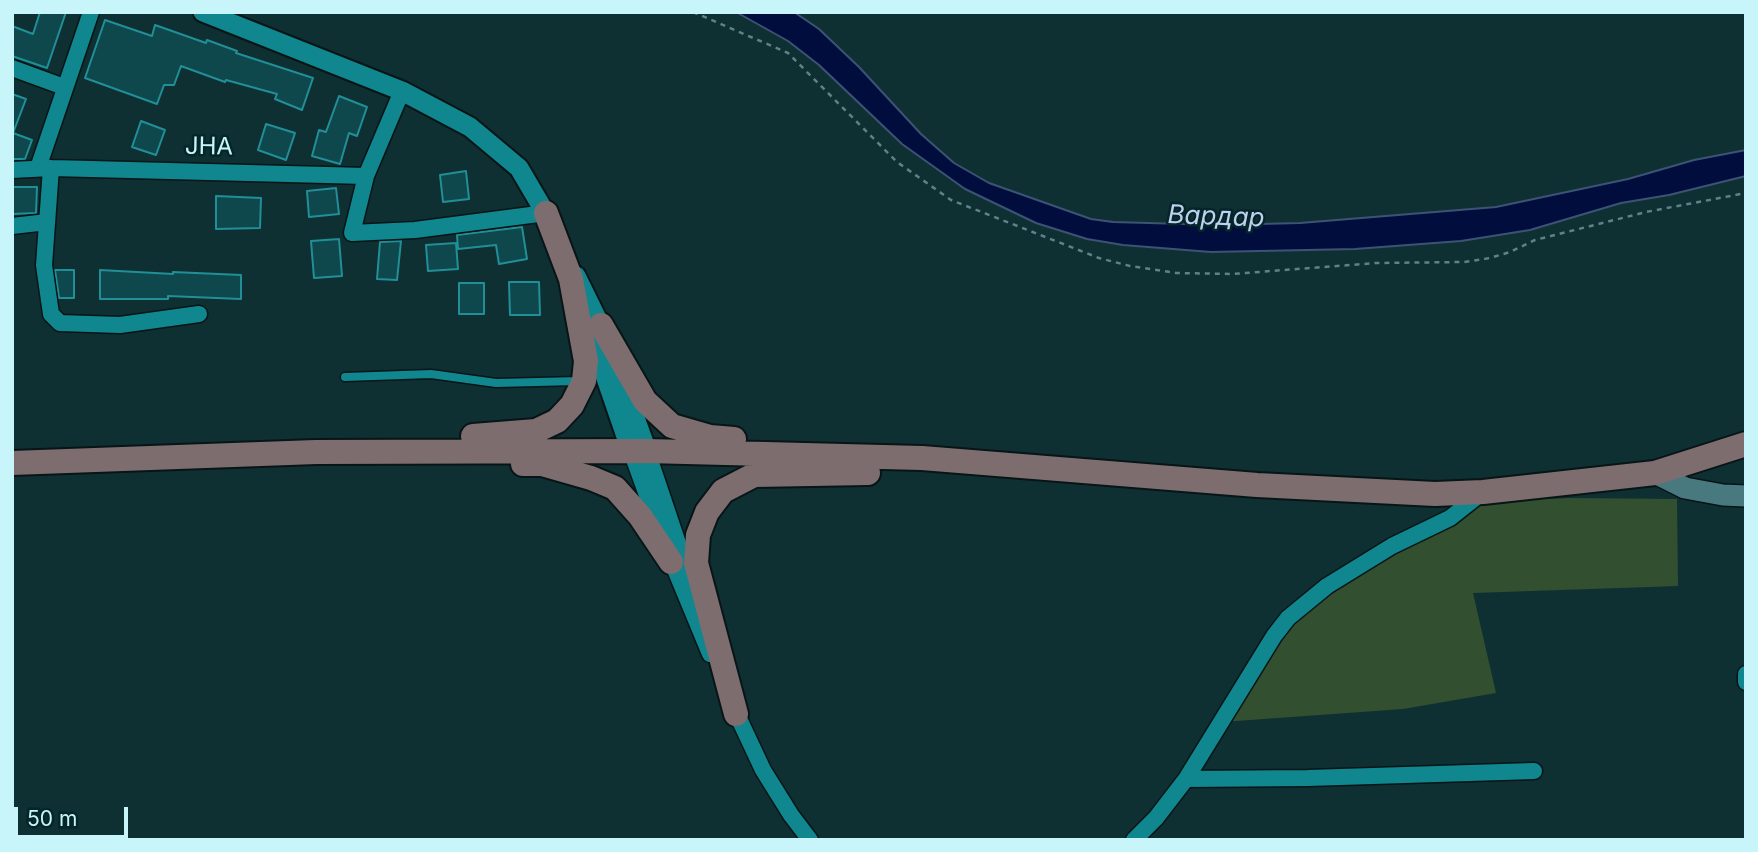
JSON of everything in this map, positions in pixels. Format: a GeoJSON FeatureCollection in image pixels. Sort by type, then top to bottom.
{"type":"FeatureCollection","features":[{"type":"Feature","properties":{"kind":"main road"},"geometry":{"type":"LineString","coordinates":[[316,452],[391,439],[536,431],[557,421],[565,413],[584,381],[586,361],[571,279],[546,213]]}},
{"type":"Feature","properties":{"kind":"main road"},"geometry":{"type":"LineString","coordinates":[[601,325],[645,401],[672,426],[710,437],[858,447],[922,458]]}},
{"type":"Feature","properties":{"kind":"main road"},"geometry":{"type":"LineString","coordinates":[[12,463],[316,452],[639,451],[922,458],[1257,485],[1435,494],[1483,492],[1655,473],[1746,444]]}},
{"type":"Feature","properties":{"kind":"main road"},"geometry":{"type":"LineString","coordinates":[[316,452],[392,459],[542,464],[591,478],[615,488],[640,516],[671,562]]}},
{"type":"Feature","properties":{"kind":"main road"},"geometry":{"type":"LineString","coordinates":[[736,713],[696,563],[698,535],[707,512],[723,491],[754,475],[1065,469]]}},
{"type":"Feature","properties":{"kind":"main road"},"geometry":{"type":"LineString","coordinates":[[1655,473],[1685,488],[1746,496]]}},
{"type":"Feature","properties":{"kind":"street"},"geometry":{"type":"LineString","coordinates":[[91,12],[64,87],[45,168],[47,222],[44,265],[51,314],[60,323],[120,325],[199,314]]}},
{"type":"Feature","properties":{"kind":"street"},"geometry":{"type":"LineString","coordinates":[[203,12],[402,91],[470,127],[519,168],[546,213],[601,325],[671,562],[736,713],[763,770],[810,840]]}},
{"type":"Feature","properties":{"kind":"street"},"geometry":{"type":"LineString","coordinates":[[12,68],[64,87]]}},
{"type":"Feature","properties":{"kind":"street"},"geometry":{"type":"LineString","coordinates":[[402,91],[366,176],[352,233],[415,230],[546,213]]}},
{"type":"Feature","properties":{"kind":"street","name":"ЈНА"},"geometry":{"type":"LineString","coordinates":[[12,170],[45,168],[366,176]]}},
{"type":"Feature","properties":{"kind":"street"},"geometry":{"type":"LineString","coordinates":[[12,226],[47,222]]}},
{"type":"Feature","properties":{"kind":"street"},"geometry":{"type":"LineString","coordinates":[[576,277],[590,333],[639,451],[736,713]]}},
{"type":"Feature","properties":{"kind":"street"},"geometry":{"type":"LineString","coordinates":[[1134,840],[1156,818],[1186,779],[1274,636],[1288,618],[1327,586],[1392,546],[1450,518],[1483,492]]}},
{"type":"Feature","properties":{"kind":"street"},"geometry":{"type":"LineString","coordinates":[[1746,674],[1746,682]]}},
{"type":"Feature","properties":{"kind":"street"},"geometry":{"type":"LineString","coordinates":[[1186,779],[1534,771]]}},
{"type":"Feature","properties":{"kind":"lane"},"geometry":{"type":"LineString","coordinates":[[345,377],[431,374],[496,383],[584,381]]}},
{"type":"Feature","properties":{"kind":"path"},"geometry":{"type":"LineString","coordinates":[[693,12],[788,52],[897,162],[951,200],[1100,258],[1130,266],[1176,273],[1233,274],[1376,263],[1464,262],[1490,258],[1535,240],[1646,212],[1746,193]]}},
{"type":"Feature","properties":{"kind":"green space"},"geometry":{"type":"Polygon","coordinates":[[[1571,498],[1677,499],[1678,586],[1473,593],[1496,693],[1403,709],[1222,722],[1288,618],[1450,518],[1490,501],[1571,498]]]}},
{"type":"Feature","properties":{"kind":"shaded area"},"geometry":{"type":"Polygon","coordinates":[[[736,12],[794,12],[819,29],[859,67],[921,134],[954,163],[989,183],[1091,219],[1219,225],[1300,223],[1496,207],[1746,150],[1746,176],[1669,195],[1621,203],[1530,230],[1461,241],[1355,249],[1211,252],[1123,245],[1087,239],[1036,223],[965,189],[902,144],[819,65],[788,41],[736,12]]]}},
{"type":"Feature","properties":{"kind":"building"},"geometry":{"type":"Polygon","coordinates":[[[40,12],[66,12],[47,68],[12,56],[12,26],[33,34],[40,12]]]}},
{"type":"Feature","properties":{"kind":"building"},"geometry":{"type":"Polygon","coordinates":[[[105,20],[152,36],[155,25],[206,43],[207,40],[237,51],[236,53],[313,78],[302,110],[275,99],[277,94],[226,80],[225,82],[181,66],[174,85],[164,85],[157,104],[85,78],[105,20]]]}},
{"type":"Feature","properties":{"kind":"building"},"geometry":{"type":"Polygon","coordinates":[[[12,94],[26,99],[13,133],[32,140],[25,159],[12,159],[12,94]]]}},
{"type":"Feature","properties":{"kind":"building"},"geometry":{"type":"Polygon","coordinates":[[[339,96],[367,107],[357,136],[349,133],[340,164],[312,156],[319,130],[326,132],[339,96]]]}},
{"type":"Feature","properties":{"kind":"building"},"geometry":{"type":"Polygon","coordinates":[[[141,121],[165,130],[156,155],[132,147],[141,121]]]}},
{"type":"Feature","properties":{"kind":"building"},"geometry":{"type":"Polygon","coordinates":[[[266,124],[295,133],[286,160],[258,150],[266,124]]]}},
{"type":"Feature","properties":{"kind":"building"},"geometry":{"type":"Polygon","coordinates":[[[466,171],[469,199],[443,202],[440,175],[466,171]]]}},
{"type":"Feature","properties":{"kind":"building"},"geometry":{"type":"Polygon","coordinates":[[[12,187],[37,187],[36,213],[12,214],[12,187]]]}},
{"type":"Feature","properties":{"kind":"building"},"geometry":{"type":"Polygon","coordinates":[[[336,188],[339,214],[309,217],[307,191],[336,188]]]}},
{"type":"Feature","properties":{"kind":"building"},"geometry":{"type":"Polygon","coordinates":[[[216,196],[261,198],[260,228],[216,229],[216,196]]]}},
{"type":"Feature","properties":{"kind":"building"},"geometry":{"type":"Polygon","coordinates":[[[522,227],[527,259],[499,264],[496,245],[458,249],[457,235],[522,227]]]}},
{"type":"Feature","properties":{"kind":"building"},"geometry":{"type":"Polygon","coordinates":[[[339,239],[342,276],[314,278],[311,241],[339,239]]]}},
{"type":"Feature","properties":{"kind":"building"},"geometry":{"type":"Polygon","coordinates":[[[401,241],[397,280],[377,279],[380,242],[401,241]]]}},
{"type":"Feature","properties":{"kind":"building"},"geometry":{"type":"Polygon","coordinates":[[[456,243],[458,269],[428,271],[426,245],[456,243]]]}},
{"type":"Feature","properties":{"kind":"building"},"geometry":{"type":"Polygon","coordinates":[[[55,270],[74,270],[74,298],[59,298],[55,270]]]}},
{"type":"Feature","properties":{"kind":"building"},"geometry":{"type":"Polygon","coordinates":[[[100,270],[241,275],[241,299],[168,296],[168,299],[100,299],[100,270]]]}},
{"type":"Feature","properties":{"kind":"building"},"geometry":{"type":"Polygon","coordinates":[[[509,282],[539,282],[540,315],[510,315],[509,282]]]}},
{"type":"Feature","properties":{"kind":"building"},"geometry":{"type":"Polygon","coordinates":[[[459,283],[484,283],[484,314],[459,314],[459,283]]]}},
{"type":"Feature","properties":{"kind":"water label","name":"Вардар"},"geometry":{"type":"Point","coordinates":[1216,217]}}]}
